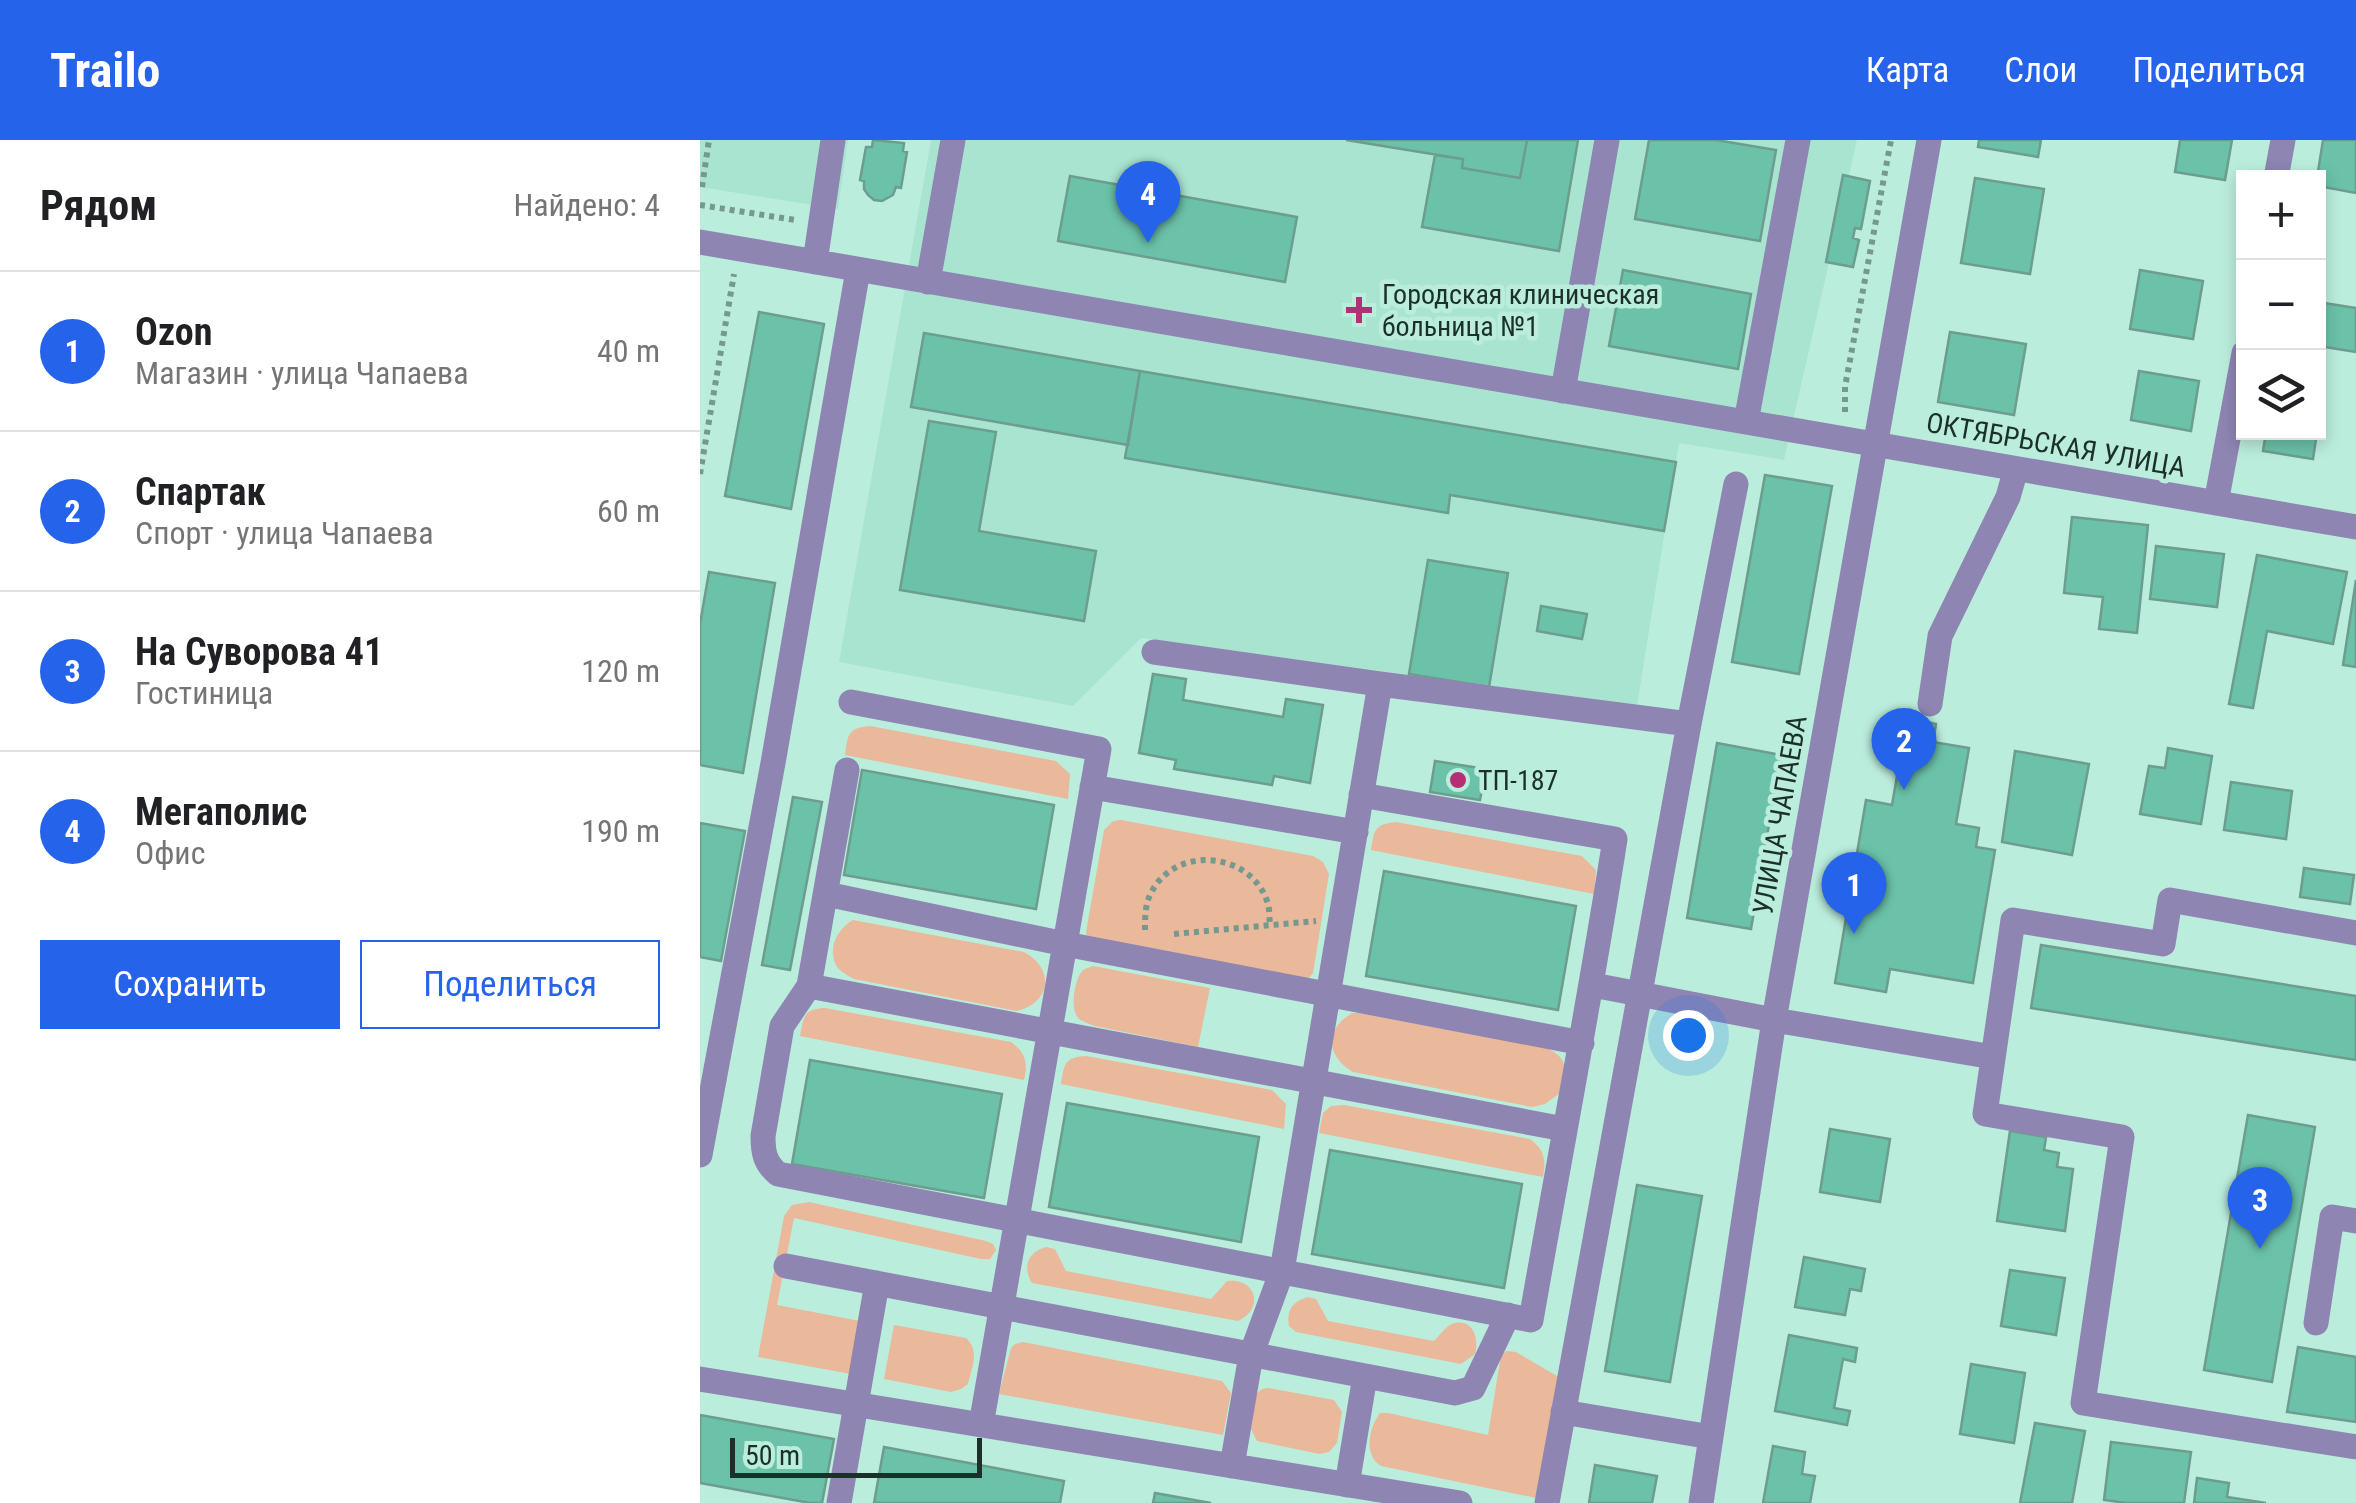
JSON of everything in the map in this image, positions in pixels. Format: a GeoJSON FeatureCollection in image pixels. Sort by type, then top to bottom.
{"type":"FeatureCollection","features":[{"type":"Feature","properties":{"kind":"street"},"geometry":{"type":"LineString","coordinates":[[815,262],[833,140]]}},
{"type":"Feature","properties":{"kind":"street"},"geometry":{"type":"LineString","coordinates":[[700,242],[928,282],[953,140]]}},
{"type":"Feature","properties":{"kind":"street"},"geometry":{"type":"LineString","coordinates":[[1563,391],[1607,140]]}},
{"type":"Feature","properties":{"kind":"street"},"geometry":{"type":"LineString","coordinates":[[1746,422],[1798,140]]}},
{"type":"Feature","properties":{"kind":"street","name":"УЛИЦА ЧАПАЕВА"},"geometry":{"type":"LineString","coordinates":[[1701,1503],[1774,1020],[1929,140]]}},
{"type":"Feature","properties":{"kind":"street"},"geometry":{"type":"LineString","coordinates":[[2277,170],[2283,140]]}},
{"type":"Feature","properties":{"kind":"street"},"geometry":{"type":"LineString","coordinates":[[700,1155],[858,270]]}},
{"type":"Feature","properties":{"kind":"street","name":"ОКТЯБРЬСКАЯ УЛИЦА"},"geometry":{"type":"LineString","coordinates":[[928,282],[2356,528]]}},
{"type":"Feature","properties":{"kind":"street"},"geometry":{"type":"LineString","coordinates":[[2216,503],[2236,396]]}},
{"type":"Feature","properties":{"kind":"street"},"geometry":{"type":"LineString","coordinates":[[1930,704],[1940,636],[2008,497],[2016,469]]}},
{"type":"Feature","properties":{"kind":"street"},"geometry":{"type":"LineString","coordinates":[[1547,1503],[1736,484]]}},
{"type":"Feature","properties":{"kind":"street"},"geometry":{"type":"LineString","coordinates":[[1154,652],[1689,724]]}},
{"type":"Feature","properties":{"kind":"street"},"geometry":{"type":"LineString","coordinates":[[1232,1466],[1250,1354],[1282,1271],[1380,684]]}},
{"type":"Feature","properties":{"kind":"street"},"geometry":{"type":"LineString","coordinates":[[851,702],[1100,749],[982,1425]]}},
{"type":"Feature","properties":{"kind":"street"},"geometry":{"type":"LineString","coordinates":[[847,770],[809,986],[782,1026],[763,1136],[768,1166],[778,1174],[1531,1320],[1593,985],[1615,840],[1361,795]]}},
{"type":"Feature","properties":{"kind":"street"},"geometry":{"type":"LineString","coordinates":[[1092,787],[1356,832]]}},
{"type":"Feature","properties":{"kind":"street"},"geometry":{"type":"LineString","coordinates":[[826,894],[1582,1043]]}},
{"type":"Feature","properties":{"kind":"street"},"geometry":{"type":"LineString","coordinates":[[2356,933],[2170,900],[2163,944],[2013,920],[1985,1114],[2122,1137],[2082,1402],[2356,1447]]}},
{"type":"Feature","properties":{"kind":"street"},"geometry":{"type":"LineString","coordinates":[[1593,985],[1993,1057]]}},
{"type":"Feature","properties":{"kind":"street"},"geometry":{"type":"LineString","coordinates":[[809,986],[1564,1129]]}},
{"type":"Feature","properties":{"kind":"street"},"geometry":{"type":"LineString","coordinates":[[2316,1322],[2332,1217],[2356,1221]]}},
{"type":"Feature","properties":{"kind":"street"},"geometry":{"type":"LineString","coordinates":[[786,1266],[1455,1394],[1473,1388],[1508,1314]]}},
{"type":"Feature","properties":{"kind":"street"},"geometry":{"type":"LineString","coordinates":[[839,1503],[877,1283]]}},
{"type":"Feature","properties":{"kind":"street"},"geometry":{"type":"LineString","coordinates":[[1360,1492],[1365,1376]]}},
{"type":"Feature","properties":{"kind":"street"},"geometry":{"type":"LineString","coordinates":[[700,1379],[1232,1466],[1360,1492],[1460,1503]]}},
{"type":"Feature","properties":{"kind":"street"},"geometry":{"type":"LineString","coordinates":[[1563,1412],[1711,1437]]}},
{"type":"Feature","properties":{"kind":"path"},"geometry":{"type":"LineString","coordinates":[[702,187],[708,140]]}},
{"type":"Feature","properties":{"kind":"path"},"geometry":{"type":"LineString","coordinates":[[700,204],[821,224]]}},
{"type":"Feature","properties":{"kind":"path"},"geometry":{"type":"LineString","coordinates":[[700,474],[736,258]]}},
{"type":"Feature","properties":{"kind":"path"},"geometry":{"type":"LineString","coordinates":[[1145,936],[1144,912],[1152,890],[1168,872],[1190,861],[1214,859],[1236,866],[1255,880],[1267,901],[1270,925]]}},
{"type":"Feature","properties":{"kind":"path"},"geometry":{"type":"LineString","coordinates":[[1163,935],[1322,920]]}},
{"type":"Feature","properties":{"kind":"shaded area"},"geometry":{"type":"Polygon","coordinates":[[[700,140],[848,140],[838,209],[700,187],[700,140]]]}},
{"type":"Feature","properties":{"kind":"shaded area","name":"Городская клиническая больница №1"},"geometry":{"type":"Polygon","coordinates":[[[931,140],[1857,140],[1784,460],[1679,443],[1637,706],[1141,638],[1073,706],[839,662],[931,140]]]}},
{"type":"Feature","properties":{"kind":"shaded area"},"geometry":{"type":"Polygon","coordinates":[[[870,726],[1056,761],[1070,774],[1068,799],[845,755],[850,734],[870,726]]]}},
{"type":"Feature","properties":{"kind":"shaded area"},"geometry":{"type":"Polygon","coordinates":[[[1113,821],[1313,856],[1323,862],[1329,874],[1313,973],[1307,980],[1088,942],[1086,932],[1104,830],[1113,821]]]}},
{"type":"Feature","properties":{"kind":"shaded area"},"geometry":{"type":"Polygon","coordinates":[[[1396,822],[1582,856],[1596,870],[1594,894],[1371,850],[1376,830],[1396,822]]]}},
{"type":"Feature","properties":{"kind":"shaded area"},"geometry":{"type":"Polygon","coordinates":[[[853,920],[1024,952],[1041,967],[1045,984],[1042,993],[1037,1001],[1017,1011],[854,979],[836,966],[833,956],[839,932],[853,920]]]}},
{"type":"Feature","properties":{"kind":"shaded area"},"geometry":{"type":"Polygon","coordinates":[[[1093,966],[1210,988],[1198,1047],[1095,1026],[1079,1019],[1074,1004],[1076,986],[1082,971],[1093,966]]]}},
{"type":"Feature","properties":{"kind":"shaded area"},"geometry":{"type":"Polygon","coordinates":[[[825,1008],[1011,1042],[1025,1059],[1024,1080],[800,1036],[806,1015],[825,1008]]]}},
{"type":"Feature","properties":{"kind":"shaded area"},"geometry":{"type":"Polygon","coordinates":[[[1352,1013],[1547,1048],[1564,1065],[1564,1090],[1545,1104],[1532,1107],[1353,1072],[1338,1058],[1332,1043],[1337,1027],[1352,1013]]]}},
{"type":"Feature","properties":{"kind":"shaded area"},"geometry":{"type":"Polygon","coordinates":[[[1086,1056],[1272,1090],[1286,1104],[1284,1129],[1061,1084],[1066,1063],[1086,1056]]]}},
{"type":"Feature","properties":{"kind":"shaded area"},"geometry":{"type":"Polygon","coordinates":[[[1344,1105],[1530,1139],[1543,1156],[1543,1177],[1319,1133],[1323,1113],[1331,1106],[1344,1105]]]}},
{"type":"Feature","properties":{"kind":"shaded area"},"geometry":{"type":"Polygon","coordinates":[[[809,1202],[986,1241],[996,1250],[990,1259],[981,1259],[794,1218],[777,1305],[860,1321],[851,1374],[758,1357],[784,1216],[792,1205],[809,1202]]]}},
{"type":"Feature","properties":{"kind":"shaded area"},"geometry":{"type":"Polygon","coordinates":[[[1046,1247],[1055,1249],[1066,1271],[1211,1299],[1227,1281],[1237,1281],[1250,1289],[1254,1302],[1238,1321],[1032,1283],[1028,1261],[1046,1247]]]}},
{"type":"Feature","properties":{"kind":"shaded area"},"geometry":{"type":"Polygon","coordinates":[[[1308,1297],[1316,1299],[1328,1321],[1434,1341],[1452,1324],[1467,1324],[1475,1337],[1475,1354],[1461,1364],[1296,1332],[1289,1326],[1290,1311],[1308,1297]]]}},
{"type":"Feature","properties":{"kind":"shaded area"},"geometry":{"type":"Polygon","coordinates":[[[894,1325],[966,1338],[974,1354],[968,1384],[951,1392],[884,1379],[894,1325]]]}},
{"type":"Feature","properties":{"kind":"shaded area"},"geometry":{"type":"Polygon","coordinates":[[[1023,1342],[1222,1381],[1231,1393],[1223,1435],[999,1394],[1011,1348],[1023,1342]]]}},
{"type":"Feature","properties":{"kind":"shaded area"},"geometry":{"type":"Polygon","coordinates":[[[1516,1352],[1562,1379],[1541,1499],[1381,1466],[1375,1461],[1370,1441],[1380,1413],[1488,1435],[1501,1355],[1516,1352]]]}},
{"type":"Feature","properties":{"kind":"shaded area"},"geometry":{"type":"Polygon","coordinates":[[[1269,1388],[1334,1400],[1342,1412],[1337,1443],[1329,1452],[1320,1454],[1257,1441],[1251,1429],[1256,1394],[1269,1388]]]}},
{"type":"Feature","properties":{"kind":"building"},"geometry":{"type":"Polygon","coordinates":[[[873,140],[904,143],[903,151],[907,152],[901,188],[896,187],[893,195],[882,201],[868,195],[864,181],[860,180],[866,147],[872,147],[873,140]]]}},
{"type":"Feature","properties":{"kind":"building"},"geometry":{"type":"Polygon","coordinates":[[[1346,140],[1527,140],[1520,178],[1462,168],[1463,159],[1346,140]]]}},
{"type":"Feature","properties":{"kind":"building"},"geometry":{"type":"Polygon","coordinates":[[[1527,140],[1578,140],[1559,251],[1422,227],[1435,155],[1463,159],[1462,168],[1520,178],[1527,140]]]}},
{"type":"Feature","properties":{"kind":"building"},"geometry":{"type":"Polygon","coordinates":[[[1649,140],[1716,140],[1776,150],[1760,241],[1635,219],[1649,140]]]}},
{"type":"Feature","properties":{"kind":"building"},"geometry":{"type":"Polygon","coordinates":[[[1979,140],[2041,140],[2038,157],[1978,147],[1979,140]]]}},
{"type":"Feature","properties":{"kind":"building"},"geometry":{"type":"Polygon","coordinates":[[[2180,140],[2232,140],[2225,180],[2175,172],[2180,140]]]}},
{"type":"Feature","properties":{"kind":"building"},"geometry":{"type":"Polygon","coordinates":[[[2323,140],[2356,140],[2356,193],[2326,187],[2326,170],[2318,170],[2323,140]]]}},
{"type":"Feature","properties":{"kind":"building"},"geometry":{"type":"Polygon","coordinates":[[[1843,175],[1870,181],[1861,229],[1855,228],[1853,238],[1859,240],[1853,267],[1826,262],[1843,175]]]}},
{"type":"Feature","properties":{"kind":"building"},"geometry":{"type":"Polygon","coordinates":[[[1070,176],[1297,217],[1285,282],[1058,241],[1070,176]]]}},
{"type":"Feature","properties":{"kind":"building"},"geometry":{"type":"Polygon","coordinates":[[[1975,178],[2044,189],[2030,274],[1961,263],[1975,178]]]}},
{"type":"Feature","properties":{"kind":"building"},"geometry":{"type":"Polygon","coordinates":[[[1623,270],[1751,294],[1738,369],[1609,346],[1623,270]]]}},
{"type":"Feature","properties":{"kind":"building"},"geometry":{"type":"Polygon","coordinates":[[[2140,270],[2203,281],[2193,339],[2130,329],[2140,270]]]}},
{"type":"Feature","properties":{"kind":"building"},"geometry":{"type":"Polygon","coordinates":[[[2326,303],[2356,308],[2356,352],[2326,347],[2326,303]]]}},
{"type":"Feature","properties":{"kind":"building"},"geometry":{"type":"Polygon","coordinates":[[[759,312],[824,324],[791,509],[725,496],[759,312]]]}},
{"type":"Feature","properties":{"kind":"building"},"geometry":{"type":"Polygon","coordinates":[[[1950,332],[2026,344],[2014,415],[1938,402],[1950,332]]]}},
{"type":"Feature","properties":{"kind":"building"},"geometry":{"type":"Polygon","coordinates":[[[924,333],[1140,371],[1128,445],[911,407],[924,333]]]}},
{"type":"Feature","properties":{"kind":"building"},"geometry":{"type":"Polygon","coordinates":[[[1140,371],[1676,462],[1664,531],[1450,495],[1448,513],[1125,458],[1140,371]]]}},
{"type":"Feature","properties":{"kind":"building"},"geometry":{"type":"Polygon","coordinates":[[[2139,371],[2199,381],[2191,431],[2131,420],[2139,371]]]}},
{"type":"Feature","properties":{"kind":"building"},"geometry":{"type":"Polygon","coordinates":[[[929,421],[996,432],[979,531],[1096,551],[1084,621],[900,590],[929,421]]]}},
{"type":"Feature","properties":{"kind":"building"},"geometry":{"type":"Polygon","coordinates":[[[2265,440],[2316,440],[2313,459],[2263,451],[2265,440]]]}},
{"type":"Feature","properties":{"kind":"building"},"geometry":{"type":"Polygon","coordinates":[[[1765,475],[1832,486],[1799,674],[1732,662],[1765,475]]]}},
{"type":"Feature","properties":{"kind":"building"},"geometry":{"type":"Polygon","coordinates":[[[2072,517],[2148,525],[2137,633],[2099,629],[2103,597],[2064,593],[2072,517]]]}},
{"type":"Feature","properties":{"kind":"building"},"geometry":{"type":"Polygon","coordinates":[[[2156,546],[2224,554],[2217,607],[2150,599],[2156,546]]]}},
{"type":"Feature","properties":{"kind":"building"},"geometry":{"type":"Polygon","coordinates":[[[2257,555],[2347,572],[2333,644],[2267,631],[2253,708],[2229,704],[2257,555]]]}},
{"type":"Feature","properties":{"kind":"building"},"geometry":{"type":"Polygon","coordinates":[[[1428,560],[1508,573],[1489,687],[1409,674],[1428,560]]]}},
{"type":"Feature","properties":{"kind":"building"},"geometry":{"type":"Polygon","coordinates":[[[709,572],[775,583],[743,773],[700,765],[700,624],[709,572]]]}},
{"type":"Feature","properties":{"kind":"building"},"geometry":{"type":"Polygon","coordinates":[[[2356,580],[2356,667],[2343,665],[2356,580]]]}},
{"type":"Feature","properties":{"kind":"building"},"geometry":{"type":"Polygon","coordinates":[[[1541,606],[1587,614],[1582,639],[1537,631],[1541,606]]]}},
{"type":"Feature","properties":{"kind":"building"},"geometry":{"type":"Polygon","coordinates":[[[1153,674],[1186,679],[1183,700],[1283,717],[1286,699],[1323,705],[1310,783],[1274,776],[1272,785],[1174,769],[1176,760],[1139,753],[1153,674]]]}},
{"type":"Feature","properties":{"kind":"building"},"geometry":{"type":"Polygon","coordinates":[[[1907,718],[1936,724],[1933,742],[1969,748],[1956,824],[1979,828],[1976,847],[1995,850],[1973,983],[1890,969],[1886,992],[1835,983],[1866,800],[1892,805],[1907,718]]]}},
{"type":"Feature","properties":{"kind":"building"},"geometry":{"type":"Polygon","coordinates":[[[1717,743],[1781,755],[1751,929],[1687,918],[1717,743]]]}},
{"type":"Feature","properties":{"kind":"building"},"geometry":{"type":"Polygon","coordinates":[[[2168,748],[2212,756],[2201,824],[2140,814],[2149,766],[2165,768],[2168,748]]]}},
{"type":"Feature","properties":{"kind":"building"},"geometry":{"type":"Polygon","coordinates":[[[2015,751],[2089,764],[2072,855],[2002,842],[2015,751]]]}},
{"type":"Feature","properties":{"kind":"building","name":"ТП-187"},"geometry":{"type":"Polygon","coordinates":[[[1435,761],[1486,769],[1480,800],[1430,792],[1435,761]]]}},
{"type":"Feature","properties":{"kind":"building"},"geometry":{"type":"Polygon","coordinates":[[[862,770],[1054,805],[1036,909],[844,875],[862,770]]]}},
{"type":"Feature","properties":{"kind":"building"},"geometry":{"type":"Polygon","coordinates":[[[2231,782],[2292,791],[2286,839],[2224,830],[2231,782]]]}},
{"type":"Feature","properties":{"kind":"building"},"geometry":{"type":"Polygon","coordinates":[[[793,797],[822,802],[790,970],[762,965],[793,797]]]}},
{"type":"Feature","properties":{"kind":"building"},"geometry":{"type":"Polygon","coordinates":[[[700,823],[745,831],[721,961],[700,957],[700,823]]]}},
{"type":"Feature","properties":{"kind":"building"},"geometry":{"type":"Polygon","coordinates":[[[2304,868],[2354,875],[2350,904],[2300,897],[2304,868]]]}},
{"type":"Feature","properties":{"kind":"building"},"geometry":{"type":"Polygon","coordinates":[[[1384,871],[1576,906],[1558,1010],[1366,976],[1384,871]]]}},
{"type":"Feature","properties":{"kind":"building"},"geometry":{"type":"Polygon","coordinates":[[[2041,945],[2356,996],[2356,1060],[2031,1008],[2041,945]]]}},
{"type":"Feature","properties":{"kind":"building"},"geometry":{"type":"Polygon","coordinates":[[[810,1060],[1002,1094],[984,1198],[792,1164],[810,1060]]]}},
{"type":"Feature","properties":{"kind":"building"},"geometry":{"type":"Polygon","coordinates":[[[1067,1103],[1259,1137],[1241,1242],[1049,1207],[1067,1103]]]}},
{"type":"Feature","properties":{"kind":"building"},"geometry":{"type":"Polygon","coordinates":[[[2248,1115],[2315,1127],[2272,1382],[2204,1370],[2248,1115]]]}},
{"type":"Feature","properties":{"kind":"building"},"geometry":{"type":"Polygon","coordinates":[[[1830,1129],[1890,1139],[1880,1202],[1820,1192],[1830,1129]]]}},
{"type":"Feature","properties":{"kind":"building"},"geometry":{"type":"Polygon","coordinates":[[[2010,1131],[2046,1137],[2044,1150],[2059,1153],[2057,1167],[2073,1169],[2065,1231],[1997,1221],[2010,1131]]]}},
{"type":"Feature","properties":{"kind":"building"},"geometry":{"type":"Polygon","coordinates":[[[1330,1150],[1522,1184],[1504,1288],[1312,1254],[1330,1150]]]}},
{"type":"Feature","properties":{"kind":"building"},"geometry":{"type":"Polygon","coordinates":[[[1637,1185],[1702,1196],[1670,1382],[1605,1371],[1637,1185]]]}},
{"type":"Feature","properties":{"kind":"building"},"geometry":{"type":"Polygon","coordinates":[[[1804,1257],[1865,1269],[1861,1291],[1850,1289],[1845,1315],[1795,1307],[1804,1257]]]}},
{"type":"Feature","properties":{"kind":"building"},"geometry":{"type":"Polygon","coordinates":[[[2010,1270],[2065,1278],[2056,1335],[2001,1326],[2010,1270]]]}},
{"type":"Feature","properties":{"kind":"building"},"geometry":{"type":"Polygon","coordinates":[[[1789,1335],[1857,1348],[1855,1362],[1843,1359],[1834,1408],[1850,1411],[1847,1425],[1775,1411],[1789,1335]]]}},
{"type":"Feature","properties":{"kind":"building"},"geometry":{"type":"Polygon","coordinates":[[[2298,1347],[2356,1357],[2356,1422],[2287,1412],[2298,1347]]]}},
{"type":"Feature","properties":{"kind":"building"},"geometry":{"type":"Polygon","coordinates":[[[1971,1364],[2025,1373],[2014,1443],[1960,1434],[1971,1364]]]}},
{"type":"Feature","properties":{"kind":"building"},"geometry":{"type":"Polygon","coordinates":[[[700,1415],[834,1439],[822,1503],[700,1483],[700,1415]]]}},
{"type":"Feature","properties":{"kind":"building"},"geometry":{"type":"Polygon","coordinates":[[[2035,1423],[2085,1431],[2072,1503],[2020,1503],[2035,1423]]]}},
{"type":"Feature","properties":{"kind":"building"},"geometry":{"type":"Polygon","coordinates":[[[2111,1442],[2191,1452],[2184,1503],[2104,1500],[2111,1442]]]}},
{"type":"Feature","properties":{"kind":"building"},"geometry":{"type":"Polygon","coordinates":[[[1773,1446],[1805,1452],[1802,1474],[1815,1476],[1810,1503],[1763,1503],[1773,1446]]]}},
{"type":"Feature","properties":{"kind":"building"},"geometry":{"type":"Polygon","coordinates":[[[884,1447],[1064,1481],[1060,1503],[874,1503],[884,1447]]]}},
{"type":"Feature","properties":{"kind":"building"},"geometry":{"type":"Polygon","coordinates":[[[1595,1465],[1657,1476],[1652,1503],[1589,1503],[1595,1465]]]}},
{"type":"Feature","properties":{"kind":"building"},"geometry":{"type":"Polygon","coordinates":[[[2197,1478],[2229,1483],[2227,1497],[2266,1503],[2194,1503],[2197,1478]]]}},
{"type":"Feature","properties":{"kind":"building"},"geometry":{"type":"Polygon","coordinates":[[[1155,1493],[1211,1503],[1153,1503],[1155,1493]]]}},
{"type":"Feature","properties":{"kind":"place","name":"Мегаполис"},"geometry":{"type":"Point","coordinates":[1148,243]}},
{"type":"Feature","properties":{"kind":"place","name":"Городская клиническая больница №1"},"geometry":{"type":"Point","coordinates":[1359,310]}},
{"type":"Feature","properties":{"kind":"place","name":"ТП-187"},"geometry":{"type":"Point","coordinates":[1458,780]}},
{"type":"Feature","properties":{"kind":"place","name":"Спартак"},"geometry":{"type":"Point","coordinates":[1904,790]}},
{"type":"Feature","properties":{"kind":"place","name":"Ozon"},"geometry":{"type":"Point","coordinates":[1854,934]}},
{"type":"Feature","properties":{"kind":"place","name":"На Суворова 41"},"geometry":{"type":"Point","coordinates":[2260,1249]}}]}
